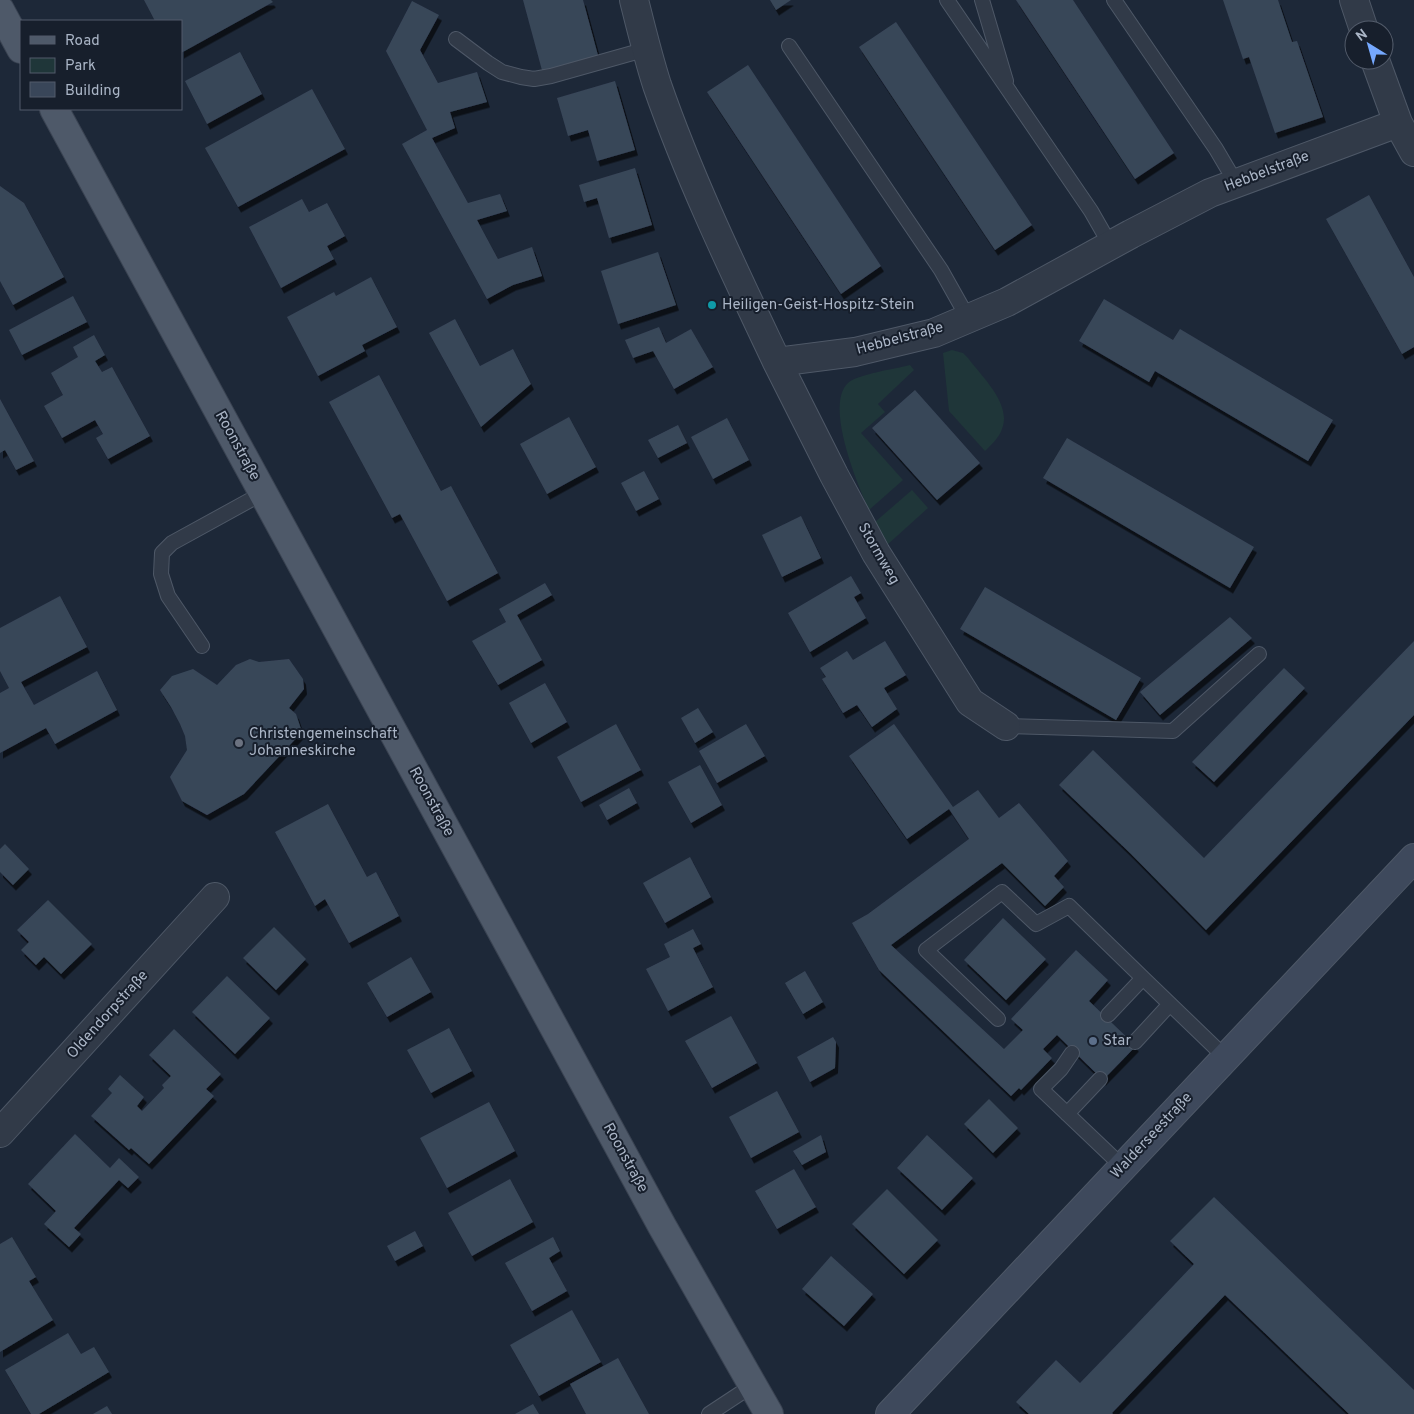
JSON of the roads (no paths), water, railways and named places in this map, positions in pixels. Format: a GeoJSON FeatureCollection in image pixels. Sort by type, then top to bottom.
{"type":"FeatureCollection","features":[{"type":"Feature","properties":{"kind":"main road"},"geometry":{"type":"LineString","coordinates":[[0,10],[20,47]]}},
{"type":"Feature","properties":{"kind":"main road","name":"Roonstraße"},"geometry":{"type":"LineString","coordinates":[[55,110],[630,1166],[769,1414]]}},
{"type":"Feature","properties":{"kind":"main road","name":"Walderseestraße"},"geometry":{"type":"LineString","coordinates":[[890,1414],[1414,858]]}},
{"type":"Feature","properties":{"kind":"street"},"geometry":{"type":"LineString","coordinates":[[634,0],[657,83],[678,141],[713,226],[777,362]]}},
{"type":"Feature","properties":{"kind":"street"},"geometry":{"type":"LineString","coordinates":[[1354,0],[1361,20]]}},
{"type":"Feature","properties":{"kind":"street"},"geometry":{"type":"LineString","coordinates":[[1379,70],[1398,123],[1414,152]]}},
{"type":"Feature","properties":{"kind":"street","name":"Hebbelstraße"},"geometry":{"type":"LineString","coordinates":[[777,362],[855,352],[934,332],[1007,302],[1210,193],[1398,123]]}},
{"type":"Feature","properties":{"kind":"street","name":"Stormweg"},"geometry":{"type":"LineString","coordinates":[[777,362],[876,553],[970,702],[1006,726]]}},
{"type":"Feature","properties":{"kind":"street","name":"Oldendorpstraße"},"geometry":{"type":"LineString","coordinates":[[0,1133],[215,897]]}},
{"type":"Feature","properties":{"kind":"lane"},"geometry":{"type":"LineString","coordinates":[[947,0],[1091,212],[1111,246]]}},
{"type":"Feature","properties":{"kind":"lane"},"geometry":{"type":"LineString","coordinates":[[982,0],[1010,93]]}},
{"type":"Feature","properties":{"kind":"lane"},"geometry":{"type":"LineString","coordinates":[[1114,0],[1216,149],[1236,183]]}},
{"type":"Feature","properties":{"kind":"lane"},"geometry":{"type":"LineString","coordinates":[[456,39],[502,72],[521,78],[534,79],[647,49]]}},
{"type":"Feature","properties":{"kind":"lane"},"geometry":{"type":"LineString","coordinates":[[789,46],[941,270],[968,318]]}},
{"type":"Feature","properties":{"kind":"lane"},"geometry":{"type":"LineString","coordinates":[[202,646],[168,596],[160,574],[162,553],[172,543],[263,493]]}},
{"type":"Feature","properties":{"kind":"lane"},"geometry":{"type":"LineString","coordinates":[[1006,726],[1173,731],[1259,654]]}},
{"type":"Feature","properties":{"kind":"lane"},"geometry":{"type":"LineString","coordinates":[[998,1019],[926,950],[1002,892],[1036,924],[1070,906],[1226,1058]]}},
{"type":"Feature","properties":{"kind":"lane"},"geometry":{"type":"LineString","coordinates":[[1108,1015],[1143,978]]}},
{"type":"Feature","properties":{"kind":"lane"},"geometry":{"type":"LineString","coordinates":[[1135,1042],[1170,1004]]}},
{"type":"Feature","properties":{"kind":"lane"},"geometry":{"type":"LineString","coordinates":[[1072,1053],[1061,1069],[1041,1089],[1123,1167]]}},
{"type":"Feature","properties":{"kind":"lane"},"geometry":{"type":"LineString","coordinates":[[1067,1114],[1100,1079]]}},
{"type":"Feature","properties":{"kind":"lane"},"geometry":{"type":"LineString","coordinates":[[709,1414],[753,1385]]}},
{"type":"Feature","properties":{"kind":"place","name":"Heiligen-Geist-Hospitz-Stein"},"geometry":{"type":"Point","coordinates":[712,305]}},
{"type":"Feature","properties":{"kind":"place","name":"Christengemeinschaft Johanneskirche"},"geometry":{"type":"Point","coordinates":[239,743]}},
{"type":"Feature","properties":{"kind":"place","name":"Star"},"geometry":{"type":"Point","coordinates":[1093,1041]}}]}
